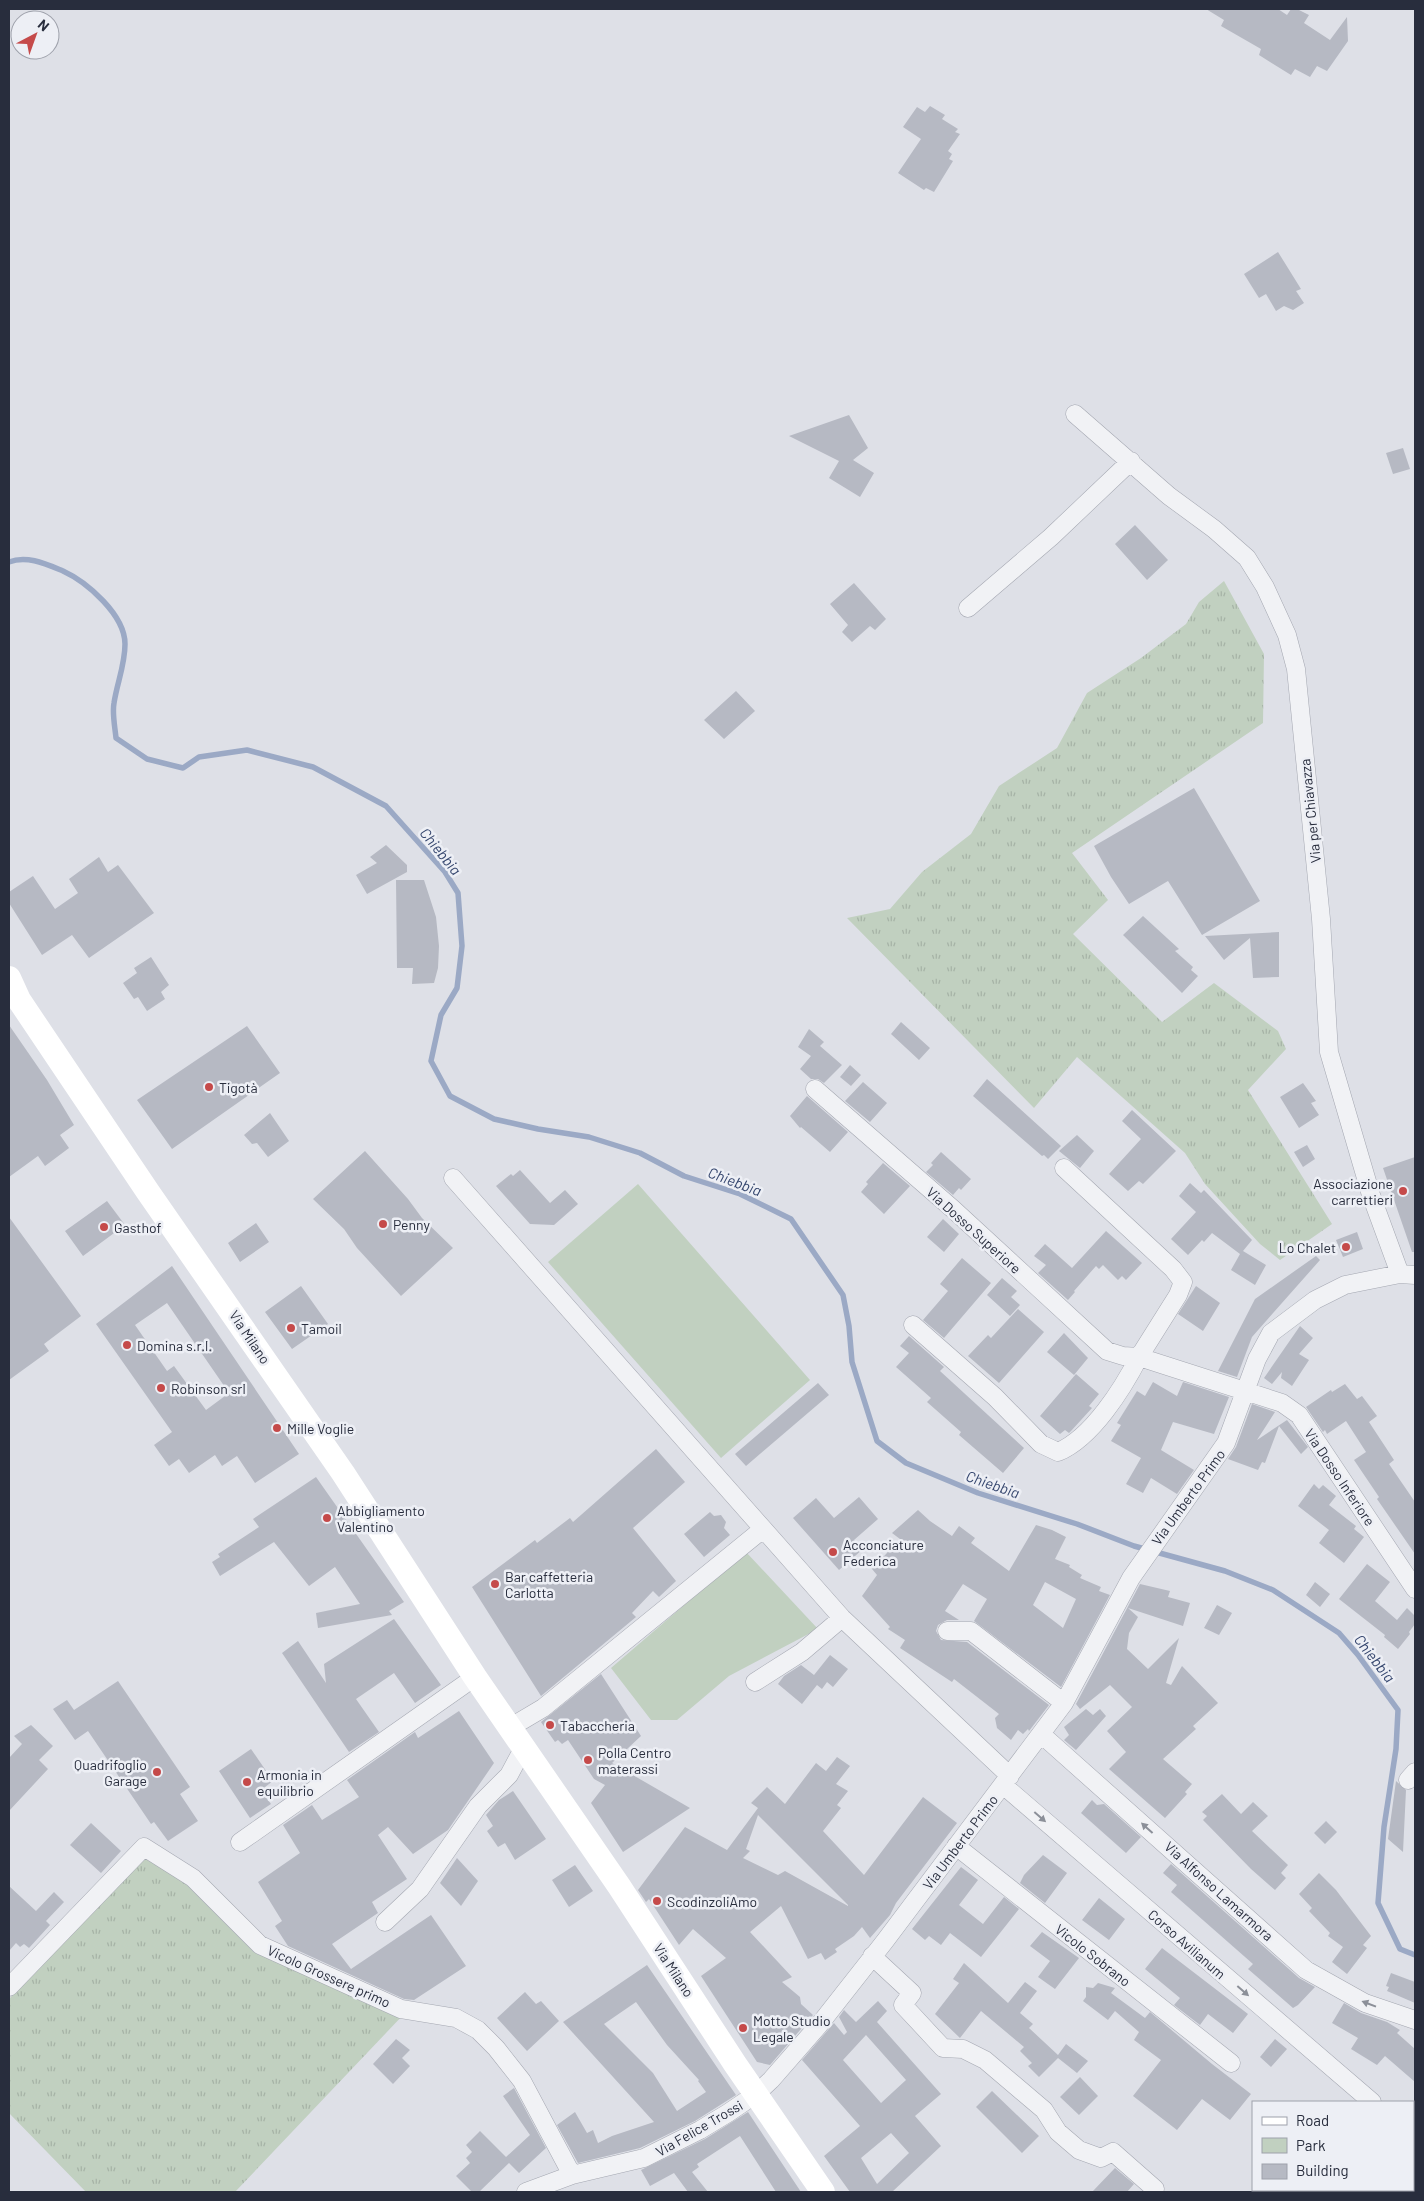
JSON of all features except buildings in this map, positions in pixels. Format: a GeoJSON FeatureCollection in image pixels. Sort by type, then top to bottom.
{"type":"FeatureCollection","features":[{"type":"Feature","properties":{"kind":"main road","name":"Via Milano"},"geometry":{"type":"LineString","coordinates":[[9,978],[14,996],[343,1473],[475,1677],[624,1894],[823,2192]]}},
{"type":"Feature","properties":{"kind":"street","name":"Via per Chiavazza"},"geometry":{"type":"LineString","coordinates":[[1075,414],[1169,496],[1214,529],[1247,558],[1265,587],[1287,635],[1296,670],[1321,919],[1329,1052],[1371,1196],[1408,1275]]}},
{"type":"Feature","properties":{"kind":"street"},"geometry":{"type":"LineString","coordinates":[[968,608],[1051,537],[1131,461]]}},
{"type":"Feature","properties":{"kind":"street","name":"Via Dosso Superiore"},"geometry":{"type":"LineString","coordinates":[[815,1089],[954,1210],[1107,1351],[1123,1356],[1140,1357],[1244,1392]]}},
{"type":"Feature","properties":{"kind":"street"},"geometry":{"type":"LineString","coordinates":[[913,1325],[995,1398],[1041,1444],[1058,1452],[1070,1447],[1092,1425],[1125,1385],[1178,1295],[1183,1282],[1173,1268],[1064,1168]]}},
{"type":"Feature","properties":{"kind":"street","name":"Corso Avilianum"},"geometry":{"type":"LineString","coordinates":[[453,1178],[842,1618],[1006,1781],[1371,2101]]}},
{"type":"Feature","properties":{"kind":"street","name":"Via Umberto Primo"},"geometry":{"type":"LineString","coordinates":[[756,2094],[819,2025],[1064,1703],[1131,1578],[1163,1530],[1226,1444],[1257,1359],[1271,1333],[1314,1300],[1345,1285],[1408,1275]]}},
{"type":"Feature","properties":{"kind":"street","name":"Via Dosso Inferiore"},"geometry":{"type":"LineString","coordinates":[[1244,1392],[1282,1403],[1299,1415],[1415,1589]]}},
{"type":"Feature","properties":{"kind":"street"},"geometry":{"type":"LineString","coordinates":[[511,1727],[543,1708],[762,1529]]}},
{"type":"Feature","properties":{"kind":"street"},"geometry":{"type":"LineString","coordinates":[[755,1682],[802,1652],[842,1618]]}},
{"type":"Feature","properties":{"kind":"street"},"geometry":{"type":"LineString","coordinates":[[947,1631],[972,1631],[1064,1703]]}},
{"type":"Feature","properties":{"kind":"street"},"geometry":{"type":"LineString","coordinates":[[240,1842],[475,1677]]}},
{"type":"Feature","properties":{"kind":"street","name":"Via Alfonso Lamarmora"},"geometry":{"type":"LineString","coordinates":[[1041,1734],[1306,1970],[1365,2003],[1415,2020]]}},
{"type":"Feature","properties":{"kind":"street"},"geometry":{"type":"LineString","coordinates":[[385,1922],[420,1889],[478,1806],[510,1774],[524,1747]]}},
{"type":"Feature","properties":{"kind":"street","name":"Vicolo Sobrano"},"geometry":{"type":"LineString","coordinates":[[956,1846],[1231,2063]]}},
{"type":"Feature","properties":{"kind":"street","name":"Vicolo Grossere primo"},"geometry":{"type":"LineString","coordinates":[[9,1987],[144,1847],[193,1878],[260,1945],[401,2009],[456,2018],[478,2030],[496,2048],[522,2081],[572,2175]]}},
{"type":"Feature","properties":{"kind":"street"},"geometry":{"type":"LineString","coordinates":[[872,1956],[912,1993],[903,2005],[943,2048],[963,2049],[985,2060],[1044,2110],[1058,2132],[1079,2150],[1101,2158],[1113,2152],[1155,2189]]}},
{"type":"Feature","properties":{"kind":"street","name":"Via Felice Trossi"},"geometry":{"type":"LineString","coordinates":[[529,2192],[572,2175],[644,2158],[700,2130],[756,2094]]}},
{"type":"Feature","properties":{"kind":"green space"},"geometry":{"type":"Polygon","coordinates":[[[1224,581],[1264,654],[1263,723],[1072,853],[1108,900],[1073,934],[1162,1022],[1214,983],[1278,1031],[1286,1049],[1248,1090],[1332,1224],[1280,1260],[1260,1244],[1205,1184],[1185,1153],[1077,1057],[1034,1108],[847,918],[890,909],[922,872],[971,834],[999,786],[1057,748],[1087,693],[1141,658],[1186,624],[1199,602],[1224,581]]]}},
{"type":"Feature","properties":{"kind":"green space"},"geometry":{"type":"Polygon","coordinates":[[[638,1184],[810,1380],[721,1458],[548,1262],[638,1184]]]}},
{"type":"Feature","properties":{"kind":"green space"},"geometry":{"type":"Polygon","coordinates":[[[746,1552],[818,1629],[729,1676],[677,1720],[651,1720],[611,1668],[746,1552]]]}},
{"type":"Feature","properties":{"kind":"green space"},"geometry":{"type":"Polygon","coordinates":[[[147,1856],[193,1882],[261,1951],[405,2013],[235,2192],[86,2192],[9,2113],[9,1999],[147,1856]]]}},
{"type":"Feature","properties":{"kind":"waterway","name":"Chiebbia"},"geometry":{"type":"LineString","coordinates":[[9,562],[23,559],[30,560],[63,571],[93,591],[112,611],[119,622],[125,644],[124,659],[113,707],[116,738],[147,759],[183,768],[199,757],[247,750],[313,767],[386,806],[445,872],[458,893],[462,946],[457,988],[441,1015],[431,1061],[450,1096],[494,1119],[538,1129],[589,1137],[640,1153],[684,1176],[740,1194],[791,1219],[843,1295],[849,1326],[852,1362],[877,1441],[906,1463],[978,1493],[1077,1524],[1134,1546],[1225,1571],[1273,1590],[1339,1633],[1358,1655],[1398,1710],[1396,1749],[1384,1827],[1378,1903],[1400,1949],[1415,1955]]}},
{"type":"Feature","properties":{"kind":"place","name":"Tigotà"},"geometry":{"type":"Point","coordinates":[209,1087]}},
{"type":"Feature","properties":{"kind":"place","name":"Associazione carrettieri"},"geometry":{"type":"Point","coordinates":[1403,1191]}},
{"type":"Feature","properties":{"kind":"place","name":"Penny"},"geometry":{"type":"Point","coordinates":[383,1224]}},
{"type":"Feature","properties":{"kind":"place","name":"Gasthof"},"geometry":{"type":"Point","coordinates":[104,1227]}},
{"type":"Feature","properties":{"kind":"place","name":"Lo Chalet"},"geometry":{"type":"Point","coordinates":[1346,1247]}},
{"type":"Feature","properties":{"kind":"place","name":"Tamoil"},"geometry":{"type":"Point","coordinates":[291,1328]}},
{"type":"Feature","properties":{"kind":"place","name":"Domina s.r.l."},"geometry":{"type":"Point","coordinates":[127,1345]}},
{"type":"Feature","properties":{"kind":"place","name":"Robinson srl"},"geometry":{"type":"Point","coordinates":[161,1388]}},
{"type":"Feature","properties":{"kind":"place","name":"Mille Voglie"},"geometry":{"type":"Point","coordinates":[277,1428]}},
{"type":"Feature","properties":{"kind":"place","name":"Abbigliamento Valentino"},"geometry":{"type":"Point","coordinates":[327,1518]}},
{"type":"Feature","properties":{"kind":"place","name":"Acconciature Federica"},"geometry":{"type":"Point","coordinates":[833,1552]}},
{"type":"Feature","properties":{"kind":"place","name":"Bar caffetteria Carlotta"},"geometry":{"type":"Point","coordinates":[495,1584]}},
{"type":"Feature","properties":{"kind":"place","name":"Tabaccheria"},"geometry":{"type":"Point","coordinates":[550,1725]}},
{"type":"Feature","properties":{"kind":"place","name":"Polla Centro materassi"},"geometry":{"type":"Point","coordinates":[588,1760]}},
{"type":"Feature","properties":{"kind":"place","name":"Quadrifoglio Garage"},"geometry":{"type":"Point","coordinates":[157,1772]}},
{"type":"Feature","properties":{"kind":"place","name":"Armonia in equilibrio"},"geometry":{"type":"Point","coordinates":[247,1782]}},
{"type":"Feature","properties":{"kind":"place","name":"ScodinzoliAmo"},"geometry":{"type":"Point","coordinates":[657,1901]}},
{"type":"Feature","properties":{"kind":"place","name":"Motto Studio Legale"},"geometry":{"type":"Point","coordinates":[743,2028]}}]}
